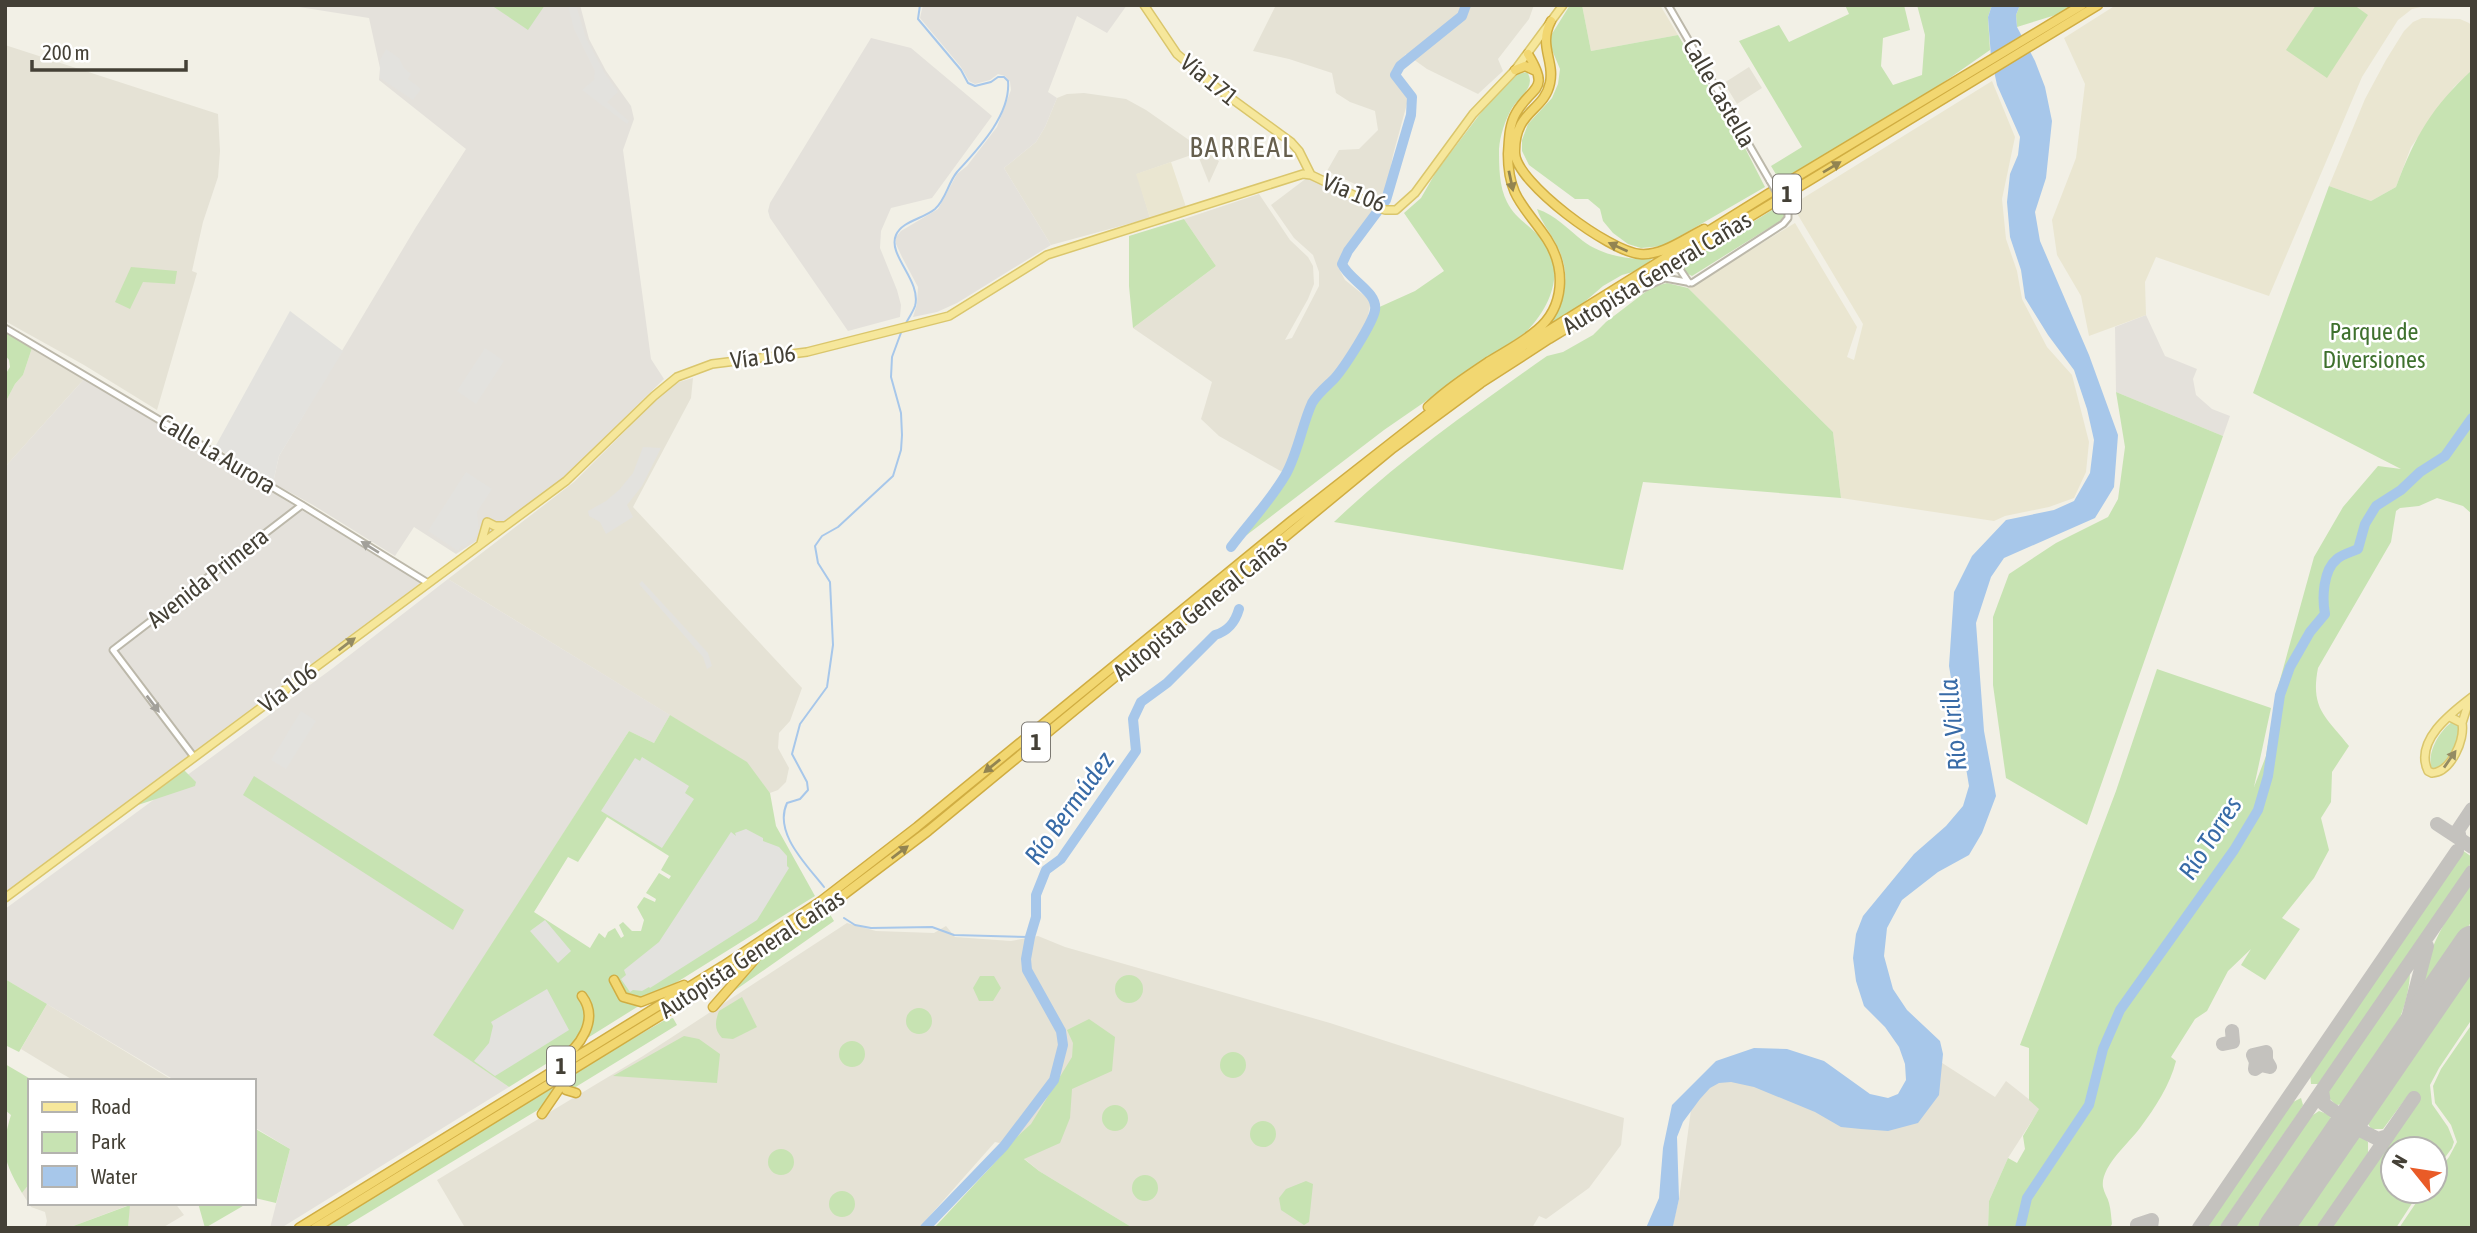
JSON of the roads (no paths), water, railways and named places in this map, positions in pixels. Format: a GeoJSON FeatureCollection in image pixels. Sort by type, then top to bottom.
{"type":"FeatureCollection","features":[{"type":"Feature","properties":{"kind":"highway","name":"Autopista General Cañas"},"geometry":{"type":"LineString","coordinates":[[2071,16],[2082,5]]}},
{"type":"Feature","properties":{"kind":"highway","name":"Autopista General Cañas"},"geometry":{"type":"LineString","coordinates":[[299,1228],[723,966],[821,901],[917,827],[1384,446],[1525,345],[1768,194],[2071,16],[2098,5]]}},
{"type":"Feature","properties":{"kind":"highway"},"geometry":{"type":"LineString","coordinates":[[1551,21],[1545,39],[1551,74],[1550,85],[1545,97],[1527,114],[1516,139],[1516,159],[1522,173],[1535,186],[1606,242],[1631,253],[1656,253],[1768,194]]}},
{"type":"Feature","properties":{"kind":"highway"},"geometry":{"type":"LineString","coordinates":[[1528,53],[1548,61]]}},
{"type":"Feature","properties":{"kind":"highway"},"geometry":{"type":"LineString","coordinates":[[1384,446],[1447,391],[1538,329],[1556,303],[1560,283],[1558,260],[1548,240],[1515,195],[1508,166],[1512,122],[1538,82],[1538,73],[1528,53]]}},
{"type":"Feature","properties":{"kind":"highway"},"geometry":{"type":"LineString","coordinates":[[1515,70],[1525,66],[1538,73]]}},
{"type":"Feature","properties":{"kind":"highway","name":"Autopista General Cañas"},"geometry":{"type":"LineString","coordinates":[[314,1228],[760,953],[826,908],[929,831],[1393,448],[1481,383],[1965,80]]}},
{"type":"Feature","properties":{"kind":"highway"},"geometry":{"type":"LineString","coordinates":[[614,980],[619,992],[627,999],[641,1002],[658,997],[691,982],[821,901]]}},
{"type":"Feature","properties":{"kind":"highway"},"geometry":{"type":"LineString","coordinates":[[713,1007],[760,953]]}},
{"type":"Feature","properties":{"kind":"highway"},"geometry":{"type":"LineString","coordinates":[[395,1168],[572,1051],[584,1034],[587,1023],[588,1008],[582,996]]}},
{"type":"Feature","properties":{"kind":"highway"},"geometry":{"type":"LineString","coordinates":[[542,1114],[573,1068]]}},
{"type":"Feature","properties":{"kind":"highway"},"geometry":{"type":"LineString","coordinates":[[564,1081],[566,1090],[576,1093]]}},
{"type":"Feature","properties":{"kind":"main road","name":"Vía 171"},"geometry":{"type":"LineString","coordinates":[[1144,5],[1177,54],[1217,88],[1291,142],[1299,151],[1311,175]]}},
{"type":"Feature","properties":{"kind":"main road","name":"Vía 106"},"geometry":{"type":"LineString","coordinates":[[5,898],[566,481],[677,377],[712,364],[807,352],[949,316],[1047,255],[1303,174],[1311,175],[1392,211],[1415,193],[1473,114],[1515,70],[1563,5]]}},
{"type":"Feature","properties":{"kind":"main road"},"geometry":{"type":"LineString","coordinates":[[480,544],[487,522],[495,526],[505,526]]}},
{"type":"Feature","properties":{"kind":"main road"},"geometry":{"type":"LineString","coordinates":[[2471,698],[2462,723],[2463,737],[2452,758],[2438,773],[2428,771],[2425,759],[2429,742],[2442,722],[2471,698]]}},
{"type":"Feature","properties":{"kind":"main road"},"geometry":{"type":"LineString","coordinates":[[2450,717],[2462,723]]}},
{"type":"Feature","properties":{"kind":"street","name":"Calle Castella"},"geometry":{"type":"LineString","coordinates":[[1668,5],[1788,211],[1788,218],[1783,224],[1689,283]]}},
{"type":"Feature","properties":{"kind":"street"},"geometry":{"type":"LineString","coordinates":[[1689,283],[1679,266],[1699,248]]}},
{"type":"Feature","properties":{"kind":"street"},"geometry":{"type":"LineString","coordinates":[[1606,305],[1659,280],[1670,278],[1689,283]]}},
{"type":"Feature","properties":{"kind":"street","name":"Calle La Aurora"},"geometry":{"type":"LineString","coordinates":[[5,328],[428,583]]}},
{"type":"Feature","properties":{"kind":"street","name":"Avenida Primera"},"geometry":{"type":"LineString","coordinates":[[194,757],[113,650],[302,505]]}},
{"type":"Feature","properties":{"kind":"water","name":"Río Virilla"},"geometry":{"type":"Polygon","coordinates":[[[1992,5],[2020,5],[2016,15],[2017,27],[2045,87],[2052,121],[2046,178],[2035,212],[2040,241],[2089,355],[2118,435],[2114,487],[2095,518],[2004,558],[1991,577],[1976,623],[1984,731],[1996,796],[1982,833],[1969,855],[1938,872],[1902,900],[1887,928],[1884,956],[1893,989],[1907,1010],[1940,1041],[1943,1054],[1939,1095],[1918,1123],[1888,1131],[1841,1127],[1815,1112],[1754,1087],[1731,1082],[1719,1083],[1700,1099],[1683,1122],[1677,1137],[1679,1199],[1673,1226],[1646,1228],[1659,1198],[1663,1148],[1672,1105],[1716,1061],[1754,1048],[1787,1049],[1824,1061],[1870,1094],[1888,1098],[1898,1094],[1906,1080],[1905,1064],[1899,1047],[1885,1027],[1864,1006],[1856,981],[1853,958],[1856,934],[1863,916],[1914,854],[1946,826],[1963,806],[1969,786],[1949,666],[1954,592],[1972,556],[2006,520],[2054,510],[2074,501],[2090,473],[2094,440],[2074,370],[2025,298],[2021,270],[2010,237],[2007,202],[2010,174],[2018,155],[2020,137],[1997,85],[1991,57],[1988,17],[1992,5]]]}},
{"type":"Feature","properties":{"kind":"waterway"},"geometry":{"type":"LineString","coordinates":[[905,325],[915,306],[916,297],[914,287],[896,251],[896,235],[903,226],[939,205],[954,176],[992,131],[1008,94],[1008,81],[1004,77],[975,86],[968,83],[961,70],[918,19],[920,5]]}},
{"type":"Feature","properties":{"kind":"waterway","name":"Río Bermúdez"},"geometry":{"type":"LineString","coordinates":[[1231,547],[1286,474],[1312,403],[1344,365],[1373,316],[1375,304],[1372,297],[1342,264],[1348,251],[1386,200],[1411,115],[1412,97],[1395,75],[1400,66],[1462,16],[1466,5]]}},
{"type":"Feature","properties":{"kind":"waterway"},"geometry":{"type":"LineString","coordinates":[[824,887],[801,859],[784,826],[787,803],[800,799],[808,790],[807,782],[792,754],[800,724],[827,687],[833,645],[830,582],[818,563],[815,546],[822,536],[838,527],[893,476],[901,450],[902,435],[901,413],[891,377],[892,357],[902,330]]}},
{"type":"Feature","properties":{"kind":"waterway","name":"Río Torres"},"geometry":{"type":"LineString","coordinates":[[2020,1228],[2027,1198],[2089,1105],[2103,1049],[2120,1010],[2234,850],[2258,810],[2268,776],[2280,695],[2290,667],[2310,632],[2325,614],[2326,577],[2332,564],[2339,557],[2358,549],[2365,524],[2376,506],[2445,456],[2472,418]]}},
{"type":"Feature","properties":{"kind":"waterway","name":"Río Bermúdez"},"geometry":{"type":"LineString","coordinates":[[925,1228],[1004,1146],[1054,1080],[1063,1045],[1061,1031],[1027,970],[1026,959],[1036,917],[1036,895],[1046,870],[1061,859],[1136,751],[1133,719],[1141,702],[1167,683],[1215,635],[1230,626],[1239,609]]}},
{"type":"Feature","properties":{"kind":"waterway"},"geometry":{"type":"LineString","coordinates":[[844,918],[855,925],[871,928],[932,927],[954,935],[1030,937]]}},
{"type":"Feature","properties":{"kind":"district","name":"BARREAL"},"geometry":{"type":"Point","coordinates":[1242,147]}},
{"type":"Feature","properties":{"kind":"park label","name":"Parque de Diversiones"},"geometry":{"type":"Point","coordinates":[2374,346]}}]}
